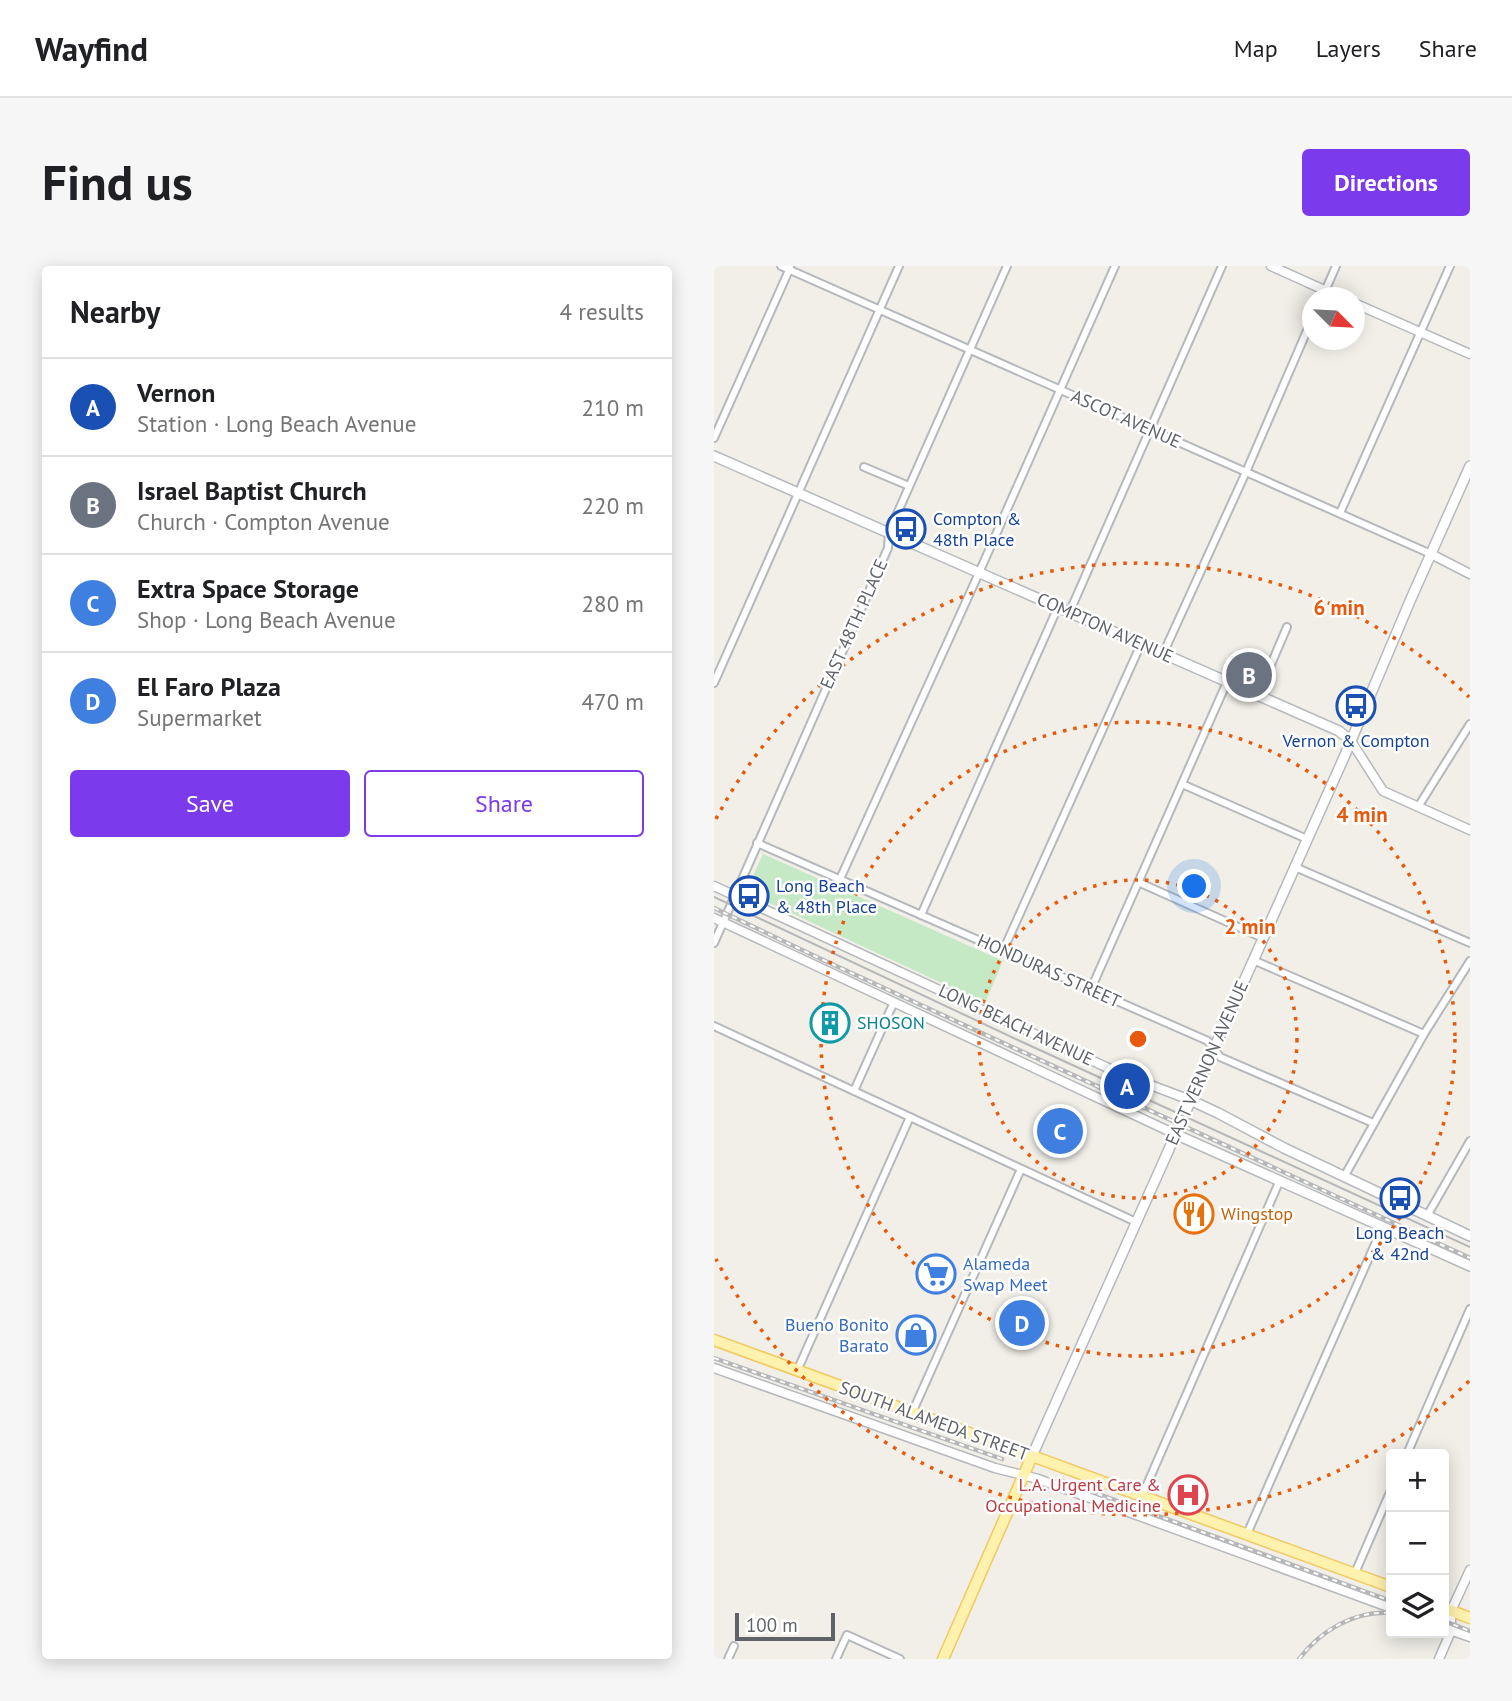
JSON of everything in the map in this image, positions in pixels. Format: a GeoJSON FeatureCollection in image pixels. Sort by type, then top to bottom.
{"type":"FeatureCollection","features":[{"type":"Feature","properties":{"kind":"main road","name":"COMPTON AVENUE"},"geometry":{"type":"LineString","coordinates":[[714,456],[1339,731],[1351,741]]}},
{"type":"Feature","properties":{"kind":"main road","name":"EAST VERNON AVENUE"},"geometry":{"type":"LineString","coordinates":[[943,1659],[1351,741],[1409,601],[1470,466]]}},
{"type":"Feature","properties":{"kind":"main road","name":"LONG BEACH AVENUE"},"geometry":{"type":"LineString","coordinates":[[1190,1100],[1284,1149],[1470,1236]]}},
{"type":"Feature","properties":{"kind":"main road","name":"LONG BEACH AVENUE"},"geometry":{"type":"LineString","coordinates":[[1175,1134],[1470,1266]]}},
{"type":"Feature","properties":{"kind":"main road","name":"SOUTH ALAMEDA STREET"},"geometry":{"type":"LineString","coordinates":[[714,1340],[1386,1585]]}},
{"type":"Feature","properties":{"kind":"main road"},"geometry":{"type":"LineString","coordinates":[[1449,1610],[1470,1618]]}},
{"type":"Feature","properties":{"kind":"street","name":"ASCOT AVENUE"},"geometry":{"type":"LineString","coordinates":[[781,266],[1340,513],[1470,574]]}},
{"type":"Feature","properties":{"kind":"street"},"geometry":{"type":"LineString","coordinates":[[714,683],[899,266]]}},
{"type":"Feature","properties":{"kind":"street","name":"EAST 48TH PLACE"},"geometry":{"type":"LineString","coordinates":[[714,943],[718,920],[734,895],[888,548],[889,532],[1007,266]]}},
{"type":"Feature","properties":{"kind":"street"},"geometry":{"type":"LineString","coordinates":[[840,879],[1115,266]]}},
{"type":"Feature","properties":{"kind":"street"},"geometry":{"type":"LineString","coordinates":[[1070,611],[1222,266]]}},
{"type":"Feature","properties":{"kind":"street"},"geometry":{"type":"LineString","coordinates":[[1271,266],[1310,287]]}},
{"type":"Feature","properties":{"kind":"street"},"geometry":{"type":"LineString","coordinates":[[1326,287],[1336,266]]}},
{"type":"Feature","properties":{"kind":"street"},"geometry":{"type":"LineString","coordinates":[[1340,513],[1450,266]]}},
{"type":"Feature","properties":{"kind":"street"},"geometry":{"type":"LineString","coordinates":[[714,438],[790,268]]}},
{"type":"Feature","properties":{"kind":"street"},"geometry":{"type":"LineString","coordinates":[[1365,308],[1470,354]]}},
{"type":"Feature","properties":{"kind":"street"},"geometry":{"type":"LineString","coordinates":[[1163,654],[1302,342]]}},
{"type":"Feature","properties":{"kind":"street"},"geometry":{"type":"LineString","coordinates":[[864,467],[909,486]]}},
{"type":"Feature","properties":{"kind":"street"},"geometry":{"type":"LineString","coordinates":[[921,915],[1058,607]]}},
{"type":"Feature","properties":{"kind":"street"},"geometry":{"type":"LineString","coordinates":[[1258,695],[1287,627]]}},
{"type":"Feature","properties":{"kind":"street"},"geometry":{"type":"LineString","coordinates":[[1003,951],[1142,644]]}},
{"type":"Feature","properties":{"kind":"street"},"geometry":{"type":"LineString","coordinates":[[1091,989],[1227,682]]}},
{"type":"Feature","properties":{"kind":"street"},"geometry":{"type":"LineString","coordinates":[[1418,807],[1470,724]]}},
{"type":"Feature","properties":{"kind":"street","name":"COMPTON AVENUE"},"geometry":{"type":"LineString","coordinates":[[1351,741],[1383,791],[1470,830]]}},
{"type":"Feature","properties":{"kind":"street"},"geometry":{"type":"LineString","coordinates":[[1182,784],[1307,839]]}},
{"type":"Feature","properties":{"kind":"street","name":"HONDURAS STREET"},"geometry":{"type":"LineString","coordinates":[[757,843],[1208,1041],[1220,1057],[1373,1124]]}},
{"type":"Feature","properties":{"kind":"street"},"geometry":{"type":"LineString","coordinates":[[1295,867],[1470,943]]}},
{"type":"Feature","properties":{"kind":"street"},"geometry":{"type":"LineString","coordinates":[[1138,883],[1263,938]]}},
{"type":"Feature","properties":{"kind":"street","name":"LONG BEACH AVENUE"},"geometry":{"type":"LineString","coordinates":[[714,886],[1119,1073],[1190,1100]]}},
{"type":"Feature","properties":{"kind":"street","name":"LONG BEACH AVENUE"},"geometry":{"type":"LineString","coordinates":[[718,920],[1175,1134]]}},
{"type":"Feature","properties":{"kind":"street"},"geometry":{"type":"LineString","coordinates":[[1253,960],[1424,1034]]}},
{"type":"Feature","properties":{"kind":"street"},"geometry":{"type":"LineString","coordinates":[[1344,1177],[1424,1034],[1470,961]]}},
{"type":"Feature","properties":{"kind":"street"},"geometry":{"type":"LineString","coordinates":[[854,1091],[894,1002]]}},
{"type":"Feature","properties":{"kind":"street"},"geometry":{"type":"LineString","coordinates":[[714,1026],[1136,1222]]}},
{"type":"Feature","properties":{"kind":"street"},"geometry":{"type":"LineString","coordinates":[[797,1371],[910,1117]]}},
{"type":"Feature","properties":{"kind":"street"},"geometry":{"type":"LineString","coordinates":[[1427,1216],[1470,1141]]}},
{"type":"Feature","properties":{"kind":"street"},"geometry":{"type":"LineString","coordinates":[[912,1413],[1021,1169]]}},
{"type":"Feature","properties":{"kind":"street"},"geometry":{"type":"LineString","coordinates":[[1142,1496],[1280,1180]]}},
{"type":"Feature","properties":{"kind":"street"},"geometry":{"type":"LineString","coordinates":[[1247,1534],[1383,1226]]}},
{"type":"Feature","properties":{"kind":"street"},"geometry":{"type":"LineString","coordinates":[[1409,1449],[1470,1309]]}},
{"type":"Feature","properties":{"kind":"street","name":"SOUTH ALAMEDA STREET"},"geometry":{"type":"LineString","coordinates":[[714,1368],[995,1468],[1038,1479],[1386,1606]]}},
{"type":"Feature","properties":{"kind":"street"},"geometry":{"type":"LineString","coordinates":[[1355,1573],[1386,1502]]}},
{"type":"Feature","properties":{"kind":"street"},"geometry":{"type":"LineString","coordinates":[[1449,1609],[1470,1570]]}},
{"type":"Feature","properties":{"kind":"street"},"geometry":{"type":"LineString","coordinates":[[1449,1630],[1470,1637]]}},
{"type":"Feature","properties":{"kind":"street"},"geometry":{"type":"LineString","coordinates":[[836,1659],[847,1635],[900,1659]]}},
{"type":"Feature","properties":{"kind":"street"},"geometry":{"type":"LineString","coordinates":[[1438,1659],[1444,1638]]}},
{"type":"Feature","properties":{"kind":"street"},"geometry":{"type":"LineString","coordinates":[[728,1659],[734,1646]]}},
{"type":"Feature","properties":{"kind":"green space"},"geometry":{"type":"Polygon","coordinates":[[[763,854],[1003,961],[985,1003],[746,892],[763,854]]]}},
{"type":"Feature","properties":{"kind":"tram line"},"geometry":{"type":"LineString","coordinates":[[714,897],[1020,1041],[1470,1247]]}},
{"type":"Feature","properties":{"kind":"railway"},"geometry":{"type":"LineString","coordinates":[[714,908],[1470,1258]]}},
{"type":"Feature","properties":{"kind":"railway"},"geometry":{"type":"LineString","coordinates":[[714,1358],[1002,1459]]}},
{"type":"Feature","properties":{"kind":"railway"},"geometry":{"type":"LineString","coordinates":[[1060,1480],[1386,1599]]}},
{"type":"Feature","properties":{"kind":"railway"},"geometry":{"type":"LineString","coordinates":[[1299,1659],[1317,1640],[1339,1624],[1364,1615],[1386,1613]]}},
{"type":"Feature","properties":{"kind":"railway"},"geometry":{"type":"LineString","coordinates":[[1449,1623],[1470,1631]]}},
{"type":"Feature","properties":{"kind":"place","name":"Compton & 48th Place"},"geometry":{"type":"Point","coordinates":[906,529]}},
{"type":"Feature","properties":{"kind":"place","name":"Israel Baptist Church"},"geometry":{"type":"Point","coordinates":[1249,675]}},
{"type":"Feature","properties":{"kind":"place","name":"Vernon & Compton"},"geometry":{"type":"Point","coordinates":[1356,706]}},
{"type":"Feature","properties":{"kind":"place","name":"Long Beach & 48th Place"},"geometry":{"type":"Point","coordinates":[749,896]}},
{"type":"Feature","properties":{"kind":"place","name":"SHOSON"},"geometry":{"type":"Point","coordinates":[830,1023]}},
{"type":"Feature","properties":{"kind":"place","name":"Vernon"},"geometry":{"type":"Point","coordinates":[1127,1086]}},
{"type":"Feature","properties":{"kind":"place","name":"Extra Space Storage"},"geometry":{"type":"Point","coordinates":[1060,1131]}},
{"type":"Feature","properties":{"kind":"place","name":"Long Beach & 42nd"},"geometry":{"type":"Point","coordinates":[1400,1198]}},
{"type":"Feature","properties":{"kind":"place","name":"Wingstop"},"geometry":{"type":"Point","coordinates":[1194,1214]}},
{"type":"Feature","properties":{"kind":"place","name":"Alameda Swap Meet"},"geometry":{"type":"Point","coordinates":[936,1274]}},
{"type":"Feature","properties":{"kind":"place","name":"El Faro Plaza"},"geometry":{"type":"Point","coordinates":[1022,1323]}},
{"type":"Feature","properties":{"kind":"place","name":"Bueno Bonito Barato"},"geometry":{"type":"Point","coordinates":[916,1335]}},
{"type":"Feature","properties":{"kind":"place","name":"L.A. Urgent Care & Occupational Medicine"},"geometry":{"type":"Point","coordinates":[1188,1495]}}]}
